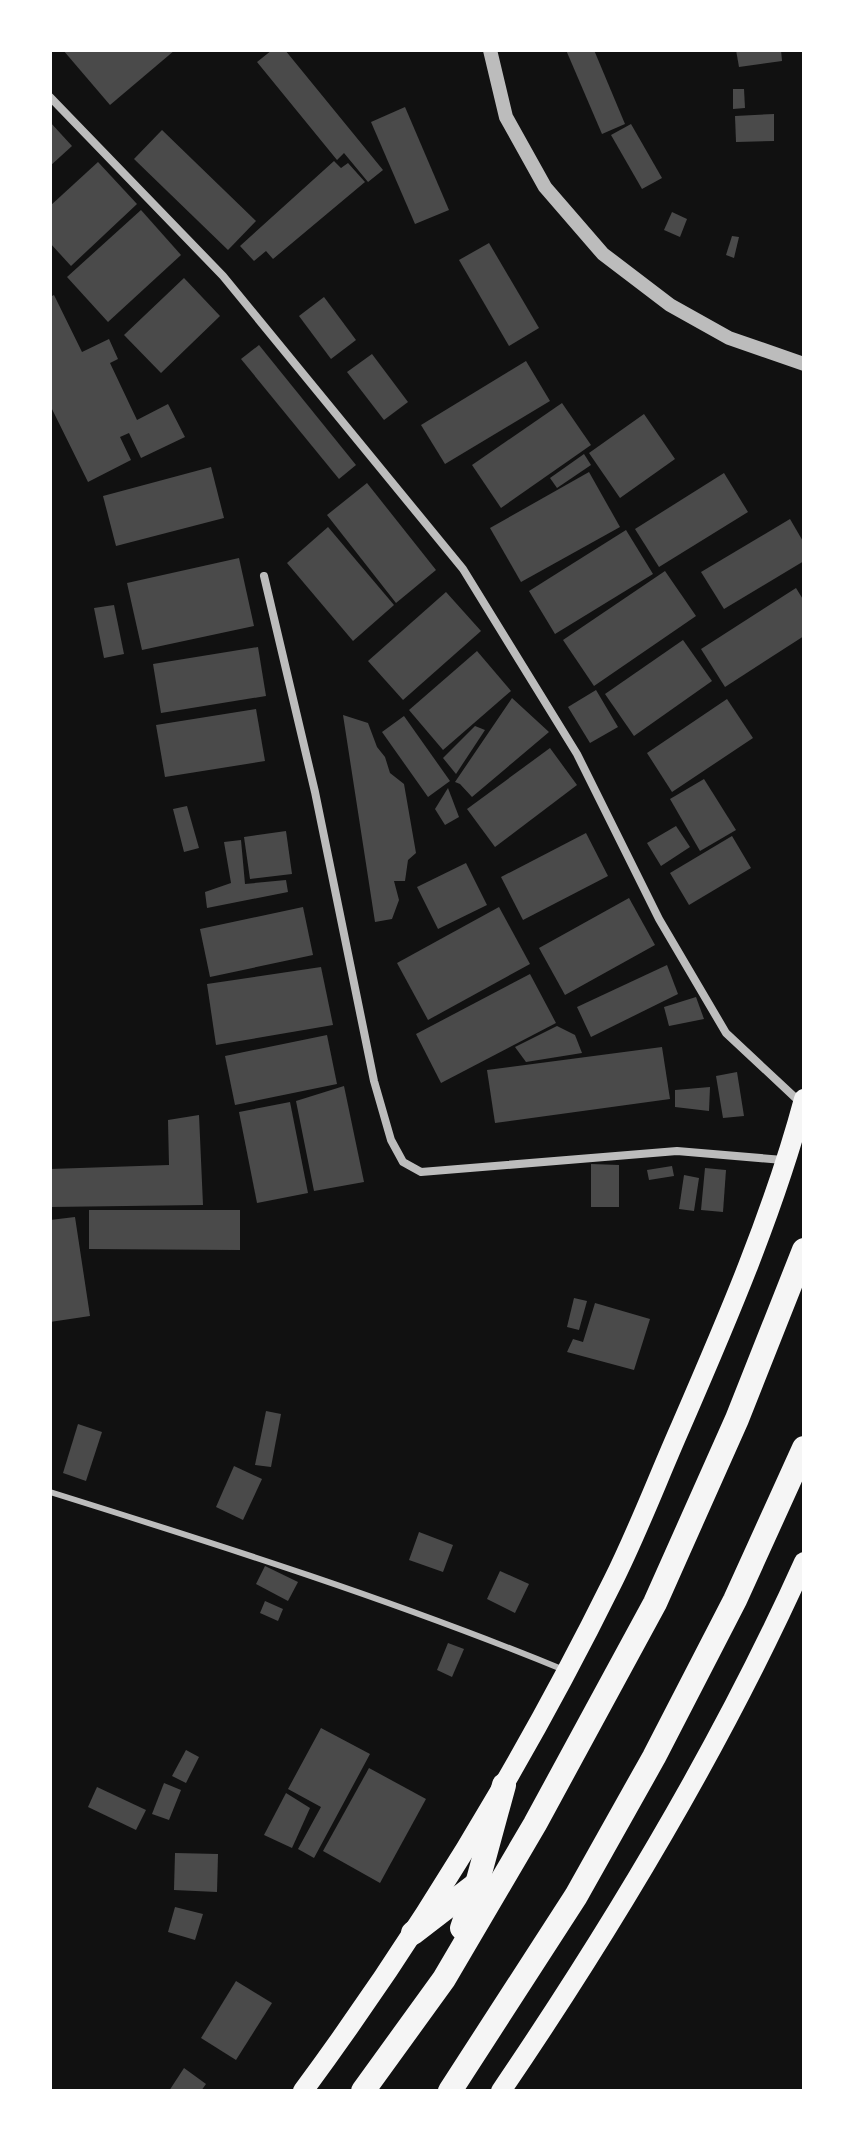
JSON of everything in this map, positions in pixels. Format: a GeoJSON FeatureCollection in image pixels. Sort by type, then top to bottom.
{"type":"FeatureCollection","features":[{"type":"Feature","properties":{"kind":"highway"},"geometry":{"type":"LineString","coordinates":[[363,2091],[444,1979],[535,1824],[655,1603],[737,1419],[804,1250]]}},
{"type":"Feature","properties":{"kind":"highway"},"geometry":{"type":"LineString","coordinates":[[450,2091],[576,1896],[654,1757],[735,1600],[804,1448]]}},
{"type":"Feature","properties":{"kind":"highway"},"geometry":{"type":"LineString","coordinates":[[444,1979],[477,1884],[504,1785]]}},
{"type":"Feature","properties":{"kind":"highway"},"geometry":{"type":"LineString","coordinates":[[413,1933],[477,1884],[535,1824]]}},
{"type":"Feature","properties":{"kind":"main road"},"geometry":{"type":"LineString","coordinates":[[303,2091],[413,1933],[504,1785],[615,1578],[709,1361],[787,1160],[803,1102]]}},
{"type":"Feature","properties":{"kind":"main road"},"geometry":{"type":"LineString","coordinates":[[501,2091],[550,2019],[669,1825],[764,1650],[804,1562]]}},
{"type":"Feature","properties":{"kind":"street"},"geometry":{"type":"LineString","coordinates":[[490,50],[506,117],[545,187],[603,254],[670,305],[729,338],[801,363]]}},
{"type":"Feature","properties":{"kind":"street"},"geometry":{"type":"LineString","coordinates":[[50,97],[223,276],[463,569],[577,754],[659,919],[726,1033],[803,1102]]}},
{"type":"Feature","properties":{"kind":"street"},"geometry":{"type":"LineString","coordinates":[[264,576],[315,792],[374,1081],[391,1140],[403,1162],[421,1172],[677,1151],[787,1160]]}},
{"type":"Feature","properties":{"kind":"lane"},"geometry":{"type":"LineString","coordinates":[[50,1492],[238,1550],[497,1642],[567,1671]]}},
{"type":"Feature","properties":{"kind":"building"},"geometry":{"type":"Polygon","coordinates":[[[63,50],[175,50],[110,105],[63,50]]]}},
{"type":"Feature","properties":{"kind":"building"},"geometry":{"type":"Polygon","coordinates":[[[272,50],[285,50],[383,170],[368,182],[344,153],[337,160],[257,62],[272,50]]]}},
{"type":"Feature","properties":{"kind":"building"},"geometry":{"type":"Polygon","coordinates":[[[566,50],[594,50],[625,124],[602,134],[566,50]]]}},
{"type":"Feature","properties":{"kind":"building"},"geometry":{"type":"Polygon","coordinates":[[[736,50],[781,50],[782,61],[739,67],[736,50]]]}},
{"type":"Feature","properties":{"kind":"building"},"geometry":{"type":"Polygon","coordinates":[[[733,89],[744,89],[745,108],[733,109],[733,89]]]}},
{"type":"Feature","properties":{"kind":"building"},"geometry":{"type":"Polygon","coordinates":[[[405,107],[449,210],[415,224],[371,122],[405,107]]]}},
{"type":"Feature","properties":{"kind":"building"},"geometry":{"type":"Polygon","coordinates":[[[774,114],[774,141],[736,142],[735,116],[774,114]]]}},
{"type":"Feature","properties":{"kind":"building"},"geometry":{"type":"Polygon","coordinates":[[[50,122],[72,146],[50,166],[50,122]]]}},
{"type":"Feature","properties":{"kind":"building"},"geometry":{"type":"Polygon","coordinates":[[[631,124],[662,178],[642,189],[611,135],[631,124]]]}},
{"type":"Feature","properties":{"kind":"building"},"geometry":{"type":"Polygon","coordinates":[[[162,130],[256,221],[228,250],[134,159],[162,130]]]}},
{"type":"Feature","properties":{"kind":"building"},"geometry":{"type":"Polygon","coordinates":[[[334,161],[341,168],[348,163],[365,182],[273,259],[266,251],[254,261],[240,246],[334,161]]]}},
{"type":"Feature","properties":{"kind":"building"},"geometry":{"type":"Polygon","coordinates":[[[98,162],[137,204],[71,266],[50,243],[50,206],[98,162]]]}},
{"type":"Feature","properties":{"kind":"building"},"geometry":{"type":"Polygon","coordinates":[[[141,210],[181,255],[108,322],[67,277],[141,210]]]}},
{"type":"Feature","properties":{"kind":"building"},"geometry":{"type":"Polygon","coordinates":[[[672,212],[687,219],[680,237],[664,230],[672,212]]]}},
{"type":"Feature","properties":{"kind":"building"},"geometry":{"type":"Polygon","coordinates":[[[732,236],[739,237],[734,258],[726,255],[732,236]]]}},
{"type":"Feature","properties":{"kind":"building"},"geometry":{"type":"Polygon","coordinates":[[[489,243],[539,328],[509,346],[459,260],[489,243]]]}},
{"type":"Feature","properties":{"kind":"building"},"geometry":{"type":"Polygon","coordinates":[[[184,278],[220,316],[161,373],[124,335],[184,278]]]}},
{"type":"Feature","properties":{"kind":"building"},"geometry":{"type":"Polygon","coordinates":[[[54,295],[82,352],[109,339],[118,359],[110,363],[137,420],[168,404],[185,437],[141,458],[129,433],[120,437],[131,460],[88,482],[50,405],[50,297],[54,295]]]}},
{"type":"Feature","properties":{"kind":"building"},"geometry":{"type":"Polygon","coordinates":[[[324,297],[356,340],[331,359],[299,316],[324,297]]]}},
{"type":"Feature","properties":{"kind":"building"},"geometry":{"type":"Polygon","coordinates":[[[259,345],[356,465],[339,479],[241,359],[259,345]]]}},
{"type":"Feature","properties":{"kind":"building"},"geometry":{"type":"Polygon","coordinates":[[[372,354],[408,402],[384,420],[347,372],[372,354]]]}},
{"type":"Feature","properties":{"kind":"building"},"geometry":{"type":"Polygon","coordinates":[[[526,361],[550,401],[445,464],[421,425],[526,361]]]}},
{"type":"Feature","properties":{"kind":"building"},"geometry":{"type":"Polygon","coordinates":[[[562,403],[591,445],[501,508],[472,465],[562,403]]]}},
{"type":"Feature","properties":{"kind":"building"},"geometry":{"type":"Polygon","coordinates":[[[644,414],[675,459],[620,498],[589,453],[644,414]]]}},
{"type":"Feature","properties":{"kind":"building"},"geometry":{"type":"Polygon","coordinates":[[[584,454],[591,465],[557,488],[550,478],[584,454]]]}},
{"type":"Feature","properties":{"kind":"building"},"geometry":{"type":"Polygon","coordinates":[[[211,467],[224,518],[116,546],[103,496],[211,467]]]}},
{"type":"Feature","properties":{"kind":"building"},"geometry":{"type":"Polygon","coordinates":[[[589,472],[620,527],[521,582],[490,528],[589,472]]]}},
{"type":"Feature","properties":{"kind":"building"},"geometry":{"type":"Polygon","coordinates":[[[724,473],[748,512],[659,567],[635,529],[724,473]]]}},
{"type":"Feature","properties":{"kind":"building"},"geometry":{"type":"Polygon","coordinates":[[[367,483],[436,570],[396,603],[327,515],[367,483]]]}},
{"type":"Feature","properties":{"kind":"building"},"geometry":{"type":"Polygon","coordinates":[[[790,519],[804,543],[804,561],[724,609],[701,572],[790,519]]]}},
{"type":"Feature","properties":{"kind":"building"},"geometry":{"type":"Polygon","coordinates":[[[328,527],[394,605],[353,641],[287,563],[328,527]]]}},
{"type":"Feature","properties":{"kind":"building"},"geometry":{"type":"Polygon","coordinates":[[[626,530],[653,574],[555,634],[529,591],[626,530]]]}},
{"type":"Feature","properties":{"kind":"building"},"geometry":{"type":"Polygon","coordinates":[[[239,558],[254,626],[142,650],[127,583],[239,558]]]}},
{"type":"Feature","properties":{"kind":"building"},"geometry":{"type":"Polygon","coordinates":[[[665,571],[696,616],[594,686],[563,640],[665,571]]]}},
{"type":"Feature","properties":{"kind":"building"},"geometry":{"type":"Polygon","coordinates":[[[796,588],[804,601],[804,636],[725,687],[701,649],[796,588]]]}},
{"type":"Feature","properties":{"kind":"building"},"geometry":{"type":"Polygon","coordinates":[[[446,592],[481,631],[403,700],[368,661],[446,592]]]}},
{"type":"Feature","properties":{"kind":"building"},"geometry":{"type":"Polygon","coordinates":[[[114,605],[124,654],[104,658],[94,608],[114,605]]]}},
{"type":"Feature","properties":{"kind":"building"},"geometry":{"type":"Polygon","coordinates":[[[683,640],[712,681],[634,736],[605,694],[683,640]]]}},
{"type":"Feature","properties":{"kind":"building"},"geometry":{"type":"Polygon","coordinates":[[[258,647],[266,696],[161,713],[153,664],[258,647]]]}},
{"type":"Feature","properties":{"kind":"building"},"geometry":{"type":"Polygon","coordinates":[[[477,651],[511,691],[443,750],[409,710],[477,651]]]}},
{"type":"Feature","properties":{"kind":"building"},"geometry":{"type":"Polygon","coordinates":[[[596,690],[618,727],[590,743],[568,707],[596,690]]]}},
{"type":"Feature","properties":{"kind":"building"},"geometry":{"type":"Polygon","coordinates":[[[512,698],[549,732],[472,797],[455,782],[512,698]]]}},
{"type":"Feature","properties":{"kind":"building"},"geometry":{"type":"Polygon","coordinates":[[[727,699],[753,738],[672,792],[647,753],[727,699]]]}},
{"type":"Feature","properties":{"kind":"building"},"geometry":{"type":"Polygon","coordinates":[[[256,709],[265,761],[165,777],[156,725],[256,709]]]}},
{"type":"Feature","properties":{"kind":"building"},"geometry":{"type":"Polygon","coordinates":[[[343,715],[368,723],[390,773],[404,784],[416,853],[408,860],[405,881],[394,881],[399,900],[392,919],[375,922],[343,715]]]}},
{"type":"Feature","properties":{"kind":"building"},"geometry":{"type":"Polygon","coordinates":[[[404,716],[450,781],[428,797],[382,732],[404,716]]]}},
{"type":"Feature","properties":{"kind":"building"},"geometry":{"type":"Polygon","coordinates":[[[475,726],[485,730],[456,774],[443,758],[475,726]]]}},
{"type":"Feature","properties":{"kind":"building"},"geometry":{"type":"Polygon","coordinates":[[[550,748],[577,785],[495,847],[467,809],[550,748]]]}},
{"type":"Feature","properties":{"kind":"building"},"geometry":{"type":"Polygon","coordinates":[[[704,779],[736,830],[700,851],[670,799],[704,779]]]}},
{"type":"Feature","properties":{"kind":"building"},"geometry":{"type":"Polygon","coordinates":[[[448,788],[459,817],[445,825],[435,809],[448,788]]]}},
{"type":"Feature","properties":{"kind":"building"},"geometry":{"type":"Polygon","coordinates":[[[187,806],[199,848],[184,852],[173,809],[187,806]]]}},
{"type":"Feature","properties":{"kind":"building"},"geometry":{"type":"Polygon","coordinates":[[[676,826],[690,847],[661,866],[647,843],[676,826]]]}},
{"type":"Feature","properties":{"kind":"building"},"geometry":{"type":"Polygon","coordinates":[[[286,831],[292,874],[250,879],[244,837],[286,831]]]}},
{"type":"Feature","properties":{"kind":"building"},"geometry":{"type":"Polygon","coordinates":[[[586,833],[608,876],[523,920],[501,877],[586,833]]]}},
{"type":"Feature","properties":{"kind":"building"},"geometry":{"type":"Polygon","coordinates":[[[732,836],[751,868],[689,905],[670,873],[732,836]]]}},
{"type":"Feature","properties":{"kind":"building"},"geometry":{"type":"Polygon","coordinates":[[[241,840],[245,884],[286,880],[288,892],[207,908],[205,892],[231,883],[224,842],[241,840]]]}},
{"type":"Feature","properties":{"kind":"building"},"geometry":{"type":"Polygon","coordinates":[[[466,863],[487,905],[438,929],[417,887],[466,863]]]}},
{"type":"Feature","properties":{"kind":"building"},"geometry":{"type":"Polygon","coordinates":[[[629,898],[655,945],[565,995],[539,948],[629,898]]]}},
{"type":"Feature","properties":{"kind":"building"},"geometry":{"type":"Polygon","coordinates":[[[303,907],[313,955],[210,977],[200,929],[303,907]]]}},
{"type":"Feature","properties":{"kind":"building"},"geometry":{"type":"Polygon","coordinates":[[[499,907],[530,964],[428,1020],[397,963],[499,907]]]}},
{"type":"Feature","properties":{"kind":"building"},"geometry":{"type":"Polygon","coordinates":[[[667,965],[678,994],[591,1037],[577,1007],[667,965]]]}},
{"type":"Feature","properties":{"kind":"building"},"geometry":{"type":"Polygon","coordinates":[[[321,967],[333,1025],[216,1045],[207,984],[321,967]]]}},
{"type":"Feature","properties":{"kind":"building"},"geometry":{"type":"Polygon","coordinates":[[[530,974],[556,1023],[441,1083],[416,1034],[530,974]]]}},
{"type":"Feature","properties":{"kind":"building"},"geometry":{"type":"Polygon","coordinates":[[[696,997],[704,1019],[669,1026],[664,1007],[696,997]]]}},
{"type":"Feature","properties":{"kind":"building"},"geometry":{"type":"Polygon","coordinates":[[[557,1026],[575,1035],[582,1053],[526,1062],[515,1047],[557,1026]]]}},
{"type":"Feature","properties":{"kind":"building"},"geometry":{"type":"Polygon","coordinates":[[[327,1035],[337,1084],[235,1105],[225,1056],[327,1035]]]}},
{"type":"Feature","properties":{"kind":"building"},"geometry":{"type":"Polygon","coordinates":[[[662,1047],[670,1099],[495,1123],[487,1070],[662,1047]]]}},
{"type":"Feature","properties":{"kind":"building"},"geometry":{"type":"Polygon","coordinates":[[[737,1072],[744,1116],[723,1118],[716,1076],[737,1072]]]}},
{"type":"Feature","properties":{"kind":"building"},"geometry":{"type":"Polygon","coordinates":[[[344,1086],[364,1182],[314,1191],[296,1101],[344,1086]]]}},
{"type":"Feature","properties":{"kind":"building"},"geometry":{"type":"Polygon","coordinates":[[[710,1087],[709,1111],[675,1107],[675,1090],[710,1087]]]}},
{"type":"Feature","properties":{"kind":"building"},"geometry":{"type":"Polygon","coordinates":[[[290,1102],[308,1193],[257,1203],[239,1112],[290,1102]]]}},
{"type":"Feature","properties":{"kind":"building"},"geometry":{"type":"Polygon","coordinates":[[[199,1115],[203,1205],[50,1207],[50,1169],[169,1165],[168,1120],[199,1115]]]}},
{"type":"Feature","properties":{"kind":"building"},"geometry":{"type":"Polygon","coordinates":[[[591,1164],[619,1165],[619,1207],[591,1207],[591,1164]]]}},
{"type":"Feature","properties":{"kind":"building"},"geometry":{"type":"Polygon","coordinates":[[[672,1166],[674,1176],[649,1180],[647,1170],[672,1166]]]}},
{"type":"Feature","properties":{"kind":"building"},"geometry":{"type":"Polygon","coordinates":[[[705,1168],[726,1170],[723,1212],[701,1210],[705,1168]]]}},
{"type":"Feature","properties":{"kind":"building"},"geometry":{"type":"Polygon","coordinates":[[[684,1175],[699,1178],[694,1211],[679,1209],[684,1175]]]}},
{"type":"Feature","properties":{"kind":"building"},"geometry":{"type":"Polygon","coordinates":[[[89,1210],[240,1210],[240,1250],[89,1249],[89,1210]]]}},
{"type":"Feature","properties":{"kind":"building"},"geometry":{"type":"Polygon","coordinates":[[[75,1217],[90,1316],[50,1322],[50,1220],[75,1217]]]}},
{"type":"Feature","properties":{"kind":"building"},"geometry":{"type":"Polygon","coordinates":[[[574,1298],[587,1301],[579,1330],[567,1327],[574,1298]]]}},
{"type":"Feature","properties":{"kind":"building"},"geometry":{"type":"Polygon","coordinates":[[[595,1303],[650,1319],[634,1370],[567,1352],[573,1339],[583,1342],[595,1303]]]}},
{"type":"Feature","properties":{"kind":"building"},"geometry":{"type":"Polygon","coordinates":[[[266,1411],[281,1414],[271,1467],[255,1465],[266,1411]]]}},
{"type":"Feature","properties":{"kind":"building"},"geometry":{"type":"Polygon","coordinates":[[[78,1424],[102,1432],[86,1481],[63,1473],[78,1424]]]}},
{"type":"Feature","properties":{"kind":"building"},"geometry":{"type":"Polygon","coordinates":[[[234,1466],[262,1479],[243,1520],[216,1507],[234,1466]]]}},
{"type":"Feature","properties":{"kind":"building"},"geometry":{"type":"Polygon","coordinates":[[[419,1532],[453,1545],[443,1572],[409,1560],[419,1532]]]}},
{"type":"Feature","properties":{"kind":"building"},"geometry":{"type":"Polygon","coordinates":[[[265,1566],[298,1582],[288,1601],[256,1584],[265,1566]]]}},
{"type":"Feature","properties":{"kind":"building"},"geometry":{"type":"Polygon","coordinates":[[[500,1571],[529,1584],[515,1613],[487,1599],[500,1571]]]}},
{"type":"Feature","properties":{"kind":"building"},"geometry":{"type":"Polygon","coordinates":[[[265,1601],[283,1609],[278,1621],[260,1613],[265,1601]]]}},
{"type":"Feature","properties":{"kind":"building"},"geometry":{"type":"Polygon","coordinates":[[[448,1643],[464,1649],[452,1677],[437,1670],[448,1643]]]}},
{"type":"Feature","properties":{"kind":"building"},"geometry":{"type":"Polygon","coordinates":[[[321,1728],[370,1754],[314,1858],[298,1849],[321,1807],[288,1789],[321,1728]]]}},
{"type":"Feature","properties":{"kind":"building"},"geometry":{"type":"Polygon","coordinates":[[[186,1750],[199,1757],[186,1783],[172,1776],[186,1750]]]}},
{"type":"Feature","properties":{"kind":"building"},"geometry":{"type":"Polygon","coordinates":[[[369,1768],[426,1799],[380,1883],[323,1851],[369,1768]]]}},
{"type":"Feature","properties":{"kind":"building"},"geometry":{"type":"Polygon","coordinates":[[[164,1783],[181,1790],[169,1820],[152,1814],[164,1783]]]}},
{"type":"Feature","properties":{"kind":"building"},"geometry":{"type":"Polygon","coordinates":[[[97,1787],[146,1810],[136,1830],[88,1807],[97,1787]]]}},
{"type":"Feature","properties":{"kind":"building"},"geometry":{"type":"Polygon","coordinates":[[[286,1793],[310,1808],[292,1848],[264,1835],[286,1793]]]}},
{"type":"Feature","properties":{"kind":"building"},"geometry":{"type":"Polygon","coordinates":[[[175,1853],[218,1854],[217,1892],[174,1890],[175,1853]]]}},
{"type":"Feature","properties":{"kind":"building"},"geometry":{"type":"Polygon","coordinates":[[[175,1907],[203,1914],[195,1940],[168,1932],[175,1907]]]}},
{"type":"Feature","properties":{"kind":"building"},"geometry":{"type":"Polygon","coordinates":[[[236,1981],[272,2003],[236,2060],[201,2038],[236,1981]]]}},
{"type":"Feature","properties":{"kind":"building"},"geometry":{"type":"Polygon","coordinates":[[[184,2068],[206,2084],[201,2091],[169,2091],[184,2068]]]}}]}
